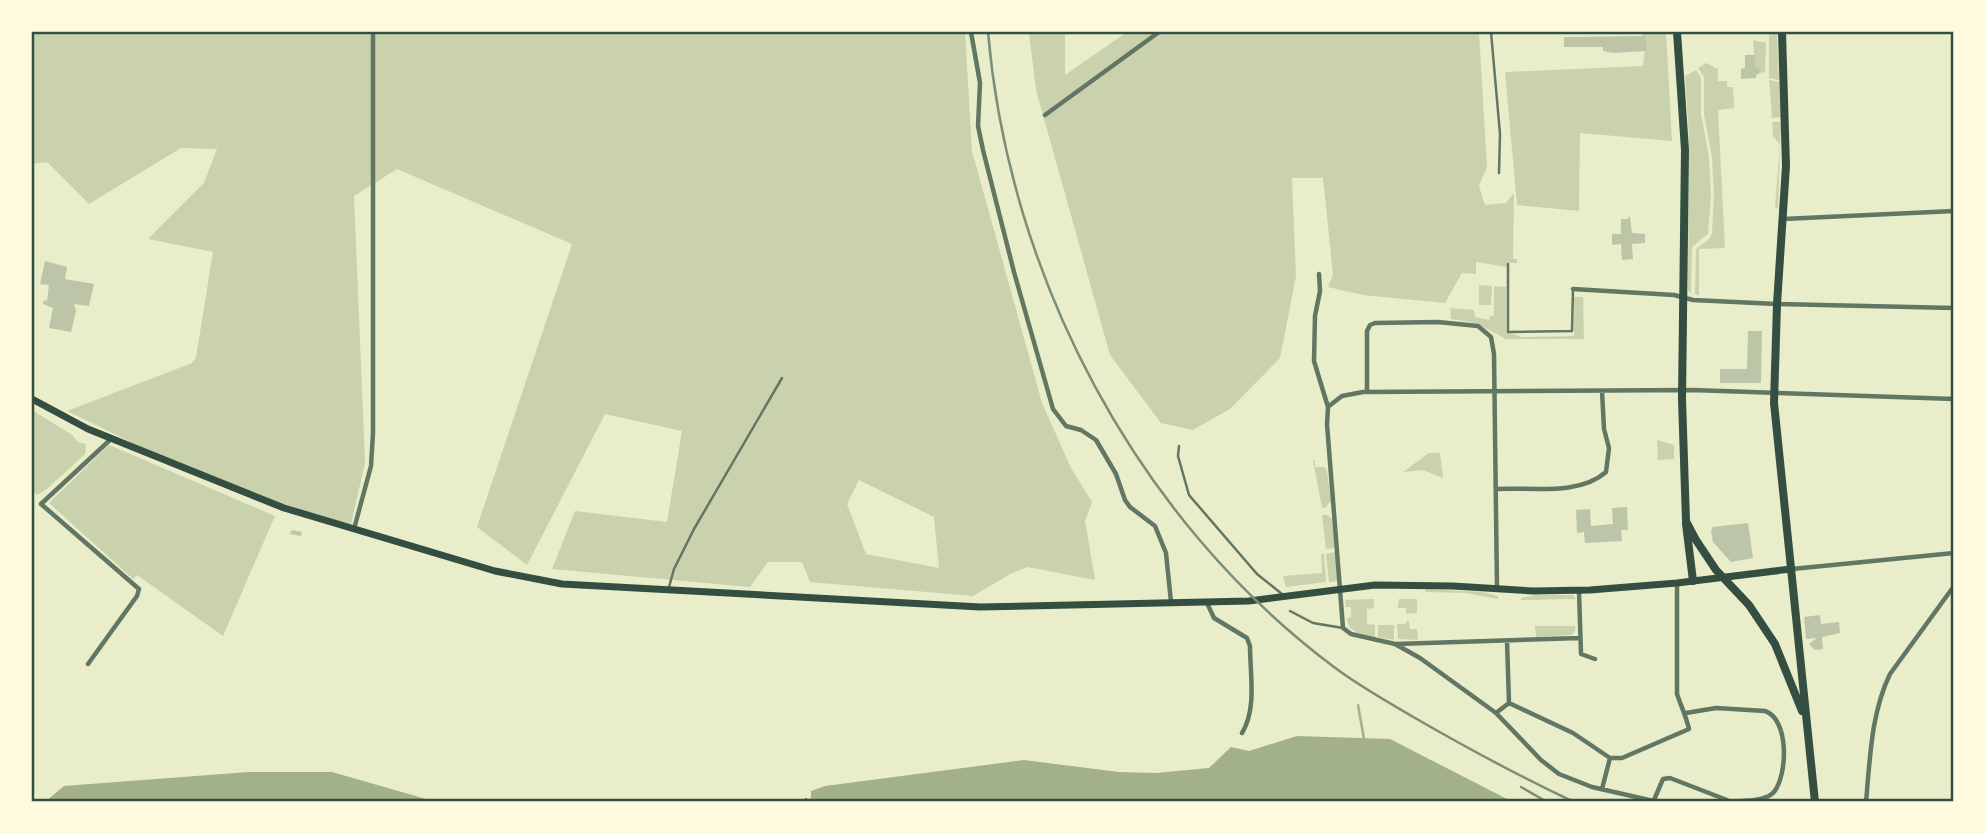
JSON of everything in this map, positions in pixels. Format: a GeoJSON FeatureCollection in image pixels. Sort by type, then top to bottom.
{"type":"FeatureCollection","features":[{"type":"Feature","properties":{"kind":"main road"},"geometry":{"type":"LineString","coordinates":[[1677,32],[1685,150],[1682,390],[1686,521],[1693,581]]}},
{"type":"Feature","properties":{"kind":"main road"},"geometry":{"type":"LineString","coordinates":[[1782,32],[1786,166],[1774,392],[1815,802]]}},
{"type":"Feature","properties":{"kind":"main road"},"geometry":{"type":"LineString","coordinates":[[32,398],[61,416],[112,439],[284,509],[524,578],[562,584],[964,607],[1249,601],[1341,588],[1399,584],[1579,590],[1677,583],[1791,569]]}},
{"type":"Feature","properties":{"kind":"main road"},"geometry":{"type":"LineString","coordinates":[[1686,521],[1723,578],[1749,605],[1775,644],[1805,717]]}},
{"type":"Feature","properties":{"kind":"main road"},"geometry":{"type":"LineString","coordinates":[[1784,662],[1794,665],[1801,663]]}},
{"type":"Feature","properties":{"kind":"street"},"geometry":{"type":"LineString","coordinates":[[354,530],[371,466],[373,433],[373,32]]}},
{"type":"Feature","properties":{"kind":"street"},"geometry":{"type":"LineString","coordinates":[[971,32],[980,83],[978,126],[983,150],[1053,408],[1066,426],[1089,434],[1096,440],[1116,474],[1130,508],[1155,526],[1166,553],[1171,602]]}},
{"type":"Feature","properties":{"kind":"street"},"geometry":{"type":"LineString","coordinates":[[1045,115],[1159,32]]}},
{"type":"Feature","properties":{"kind":"street"},"geometry":{"type":"LineString","coordinates":[[1782,219],[1954,211]]}},
{"type":"Feature","properties":{"kind":"street"},"geometry":{"type":"LineString","coordinates":[[1319,274],[1314,361],[1328,407],[1327,424],[1343,628],[1351,634],[1395,644],[1580,638]]}},
{"type":"Feature","properties":{"kind":"street"},"geometry":{"type":"LineString","coordinates":[[1573,289],[1684,297],[1693,300],[1954,308]]}},
{"type":"Feature","properties":{"kind":"street"},"geometry":{"type":"LineString","coordinates":[[1367,392],[1367,331],[1375,323],[1438,322],[1478,326],[1491,337],[1495,391],[1497,589]]}},
{"type":"Feature","properties":{"kind":"street"},"geometry":{"type":"LineString","coordinates":[[1328,407],[1347,394],[1367,392],[1682,390],[1954,398]]}},
{"type":"Feature","properties":{"kind":"street"},"geometry":{"type":"LineString","coordinates":[[1497,489],[1577,486],[1599,478],[1606,472],[1609,448],[1604,429],[1602,391]]}},
{"type":"Feature","properties":{"kind":"street"},"geometry":{"type":"LineString","coordinates":[[88,664],[137,596],[139,589],[41,504],[112,439]]}},
{"type":"Feature","properties":{"kind":"street"},"geometry":{"type":"LineString","coordinates":[[1791,569],[1954,553]]}},
{"type":"Feature","properties":{"kind":"street"},"geometry":{"type":"LineString","coordinates":[[1509,703],[1573,733],[1609,758],[1622,758],[1689,729],[1686,713],[1677,694],[1677,583]]}},
{"type":"Feature","properties":{"kind":"street"},"geometry":{"type":"LineString","coordinates":[[1866,802],[1873,731],[1882,689],[1954,586]]}},
{"type":"Feature","properties":{"kind":"street"},"geometry":{"type":"LineString","coordinates":[[1579,590],[1581,654],[1595,659]]}},
{"type":"Feature","properties":{"kind":"street"},"geometry":{"type":"LineString","coordinates":[[1207,602],[1214,618],[1247,638],[1250,646],[1250,708],[1248,723],[1242,733]]}},
{"type":"Feature","properties":{"kind":"street"},"geometry":{"type":"LineString","coordinates":[[1507,641],[1509,703]]}},
{"type":"Feature","properties":{"kind":"street"},"geometry":{"type":"LineString","coordinates":[[1395,644],[1420,658],[1496,713],[1551,769],[1576,782],[1656,801],[1660,783],[1663,779],[1670,778],[1727,801],[1763,797],[1774,791],[1784,760],[1779,723],[1772,713],[1716,708],[1686,713]]}},
{"type":"Feature","properties":{"kind":"street"},"geometry":{"type":"LineString","coordinates":[[1496,713],[1509,703]]}},
{"type":"Feature","properties":{"kind":"street"},"geometry":{"type":"LineString","coordinates":[[1602,789],[1609,758]]}},
{"type":"Feature","properties":{"kind":"lane"},"geometry":{"type":"LineString","coordinates":[[1491,32],[1500,134],[1499,173]]}},
{"type":"Feature","properties":{"kind":"lane"},"geometry":{"type":"LineString","coordinates":[[1508,264],[1508,332],[1572,331],[1573,289]]}},
{"type":"Feature","properties":{"kind":"lane"},"geometry":{"type":"LineString","coordinates":[[669,590],[674,569],[694,529],[782,378]]}},
{"type":"Feature","properties":{"kind":"lane"},"geometry":{"type":"LineString","coordinates":[[1178,446],[1178,457],[1189,495],[1257,574],[1284,596]]}},
{"type":"Feature","properties":{"kind":"lane"},"geometry":{"type":"LineString","coordinates":[[1290,611],[1313,623],[1343,628]]}},
{"type":"Feature","properties":{"kind":"shaded area"},"geometry":{"type":"Polygon","coordinates":[[[32,32],[965,32],[972,151],[1042,403],[1071,468],[1092,502],[1085,521],[1095,580],[1028,567],[1012,573],[973,596],[810,582],[802,562],[768,562],[750,587],[552,569],[575,511],[667,522],[682,431],[605,414],[527,565],[477,527],[572,244],[397,169],[354,196],[365,463],[351,524],[295,512],[213,482],[67,411],[192,363],[196,357],[213,252],[148,239],[204,183],[217,149],[181,148],[89,204],[47,162],[32,164],[32,32]],[[859,480],[847,504],[866,554],[939,568],[934,517],[859,480]]]}},
{"type":"Feature","properties":{"kind":"shaded area"},"geometry":{"type":"Polygon","coordinates":[[[1029,32],[1065,32],[1065,75],[1127,32],[1479,32],[1487,167],[1479,186],[1485,205],[1506,203],[1514,193],[1513,259],[1517,259],[1517,263],[1507,263],[1507,267],[1476,262],[1476,274],[1462,273],[1445,303],[1363,295],[1328,287],[1333,275],[1323,178],[1292,178],[1296,276],[1280,358],[1230,409],[1193,430],[1161,423],[1110,355],[1036,90],[1029,32]]]}},
{"type":"Feature","properties":{"kind":"shaded area"},"geometry":{"type":"Polygon","coordinates":[[[1642,32],[1666,32],[1672,141],[1580,133],[1579,211],[1517,205],[1505,72],[1643,66],[1646,36],[1642,36],[1642,32]]]}},
{"type":"Feature","properties":{"kind":"shaded area"},"geometry":{"type":"Polygon","coordinates":[[[1769,32],[1777,32],[1779,80],[1769,78],[1769,32]]]}},
{"type":"Feature","properties":{"kind":"shaded area"},"geometry":{"type":"Polygon","coordinates":[[[1753,40],[1766,43],[1765,72],[1759,73],[1755,68],[1753,40]]]}},
{"type":"Feature","properties":{"kind":"shaded area"},"geometry":{"type":"Polygon","coordinates":[[[1706,63],[1718,69],[1718,81],[1727,81],[1727,87],[1733,87],[1734,108],[1718,110],[1725,248],[1699,249],[1699,296],[1695,294],[1696,249],[1709,239],[1712,233],[1714,195],[1712,157],[1704,115],[1704,77],[1698,68],[1706,63]]]}},
{"type":"Feature","properties":{"kind":"shaded area"},"geometry":{"type":"Polygon","coordinates":[[[1696,70],[1701,78],[1701,114],[1709,157],[1711,195],[1708,234],[1692,247],[1691,293],[1688,291],[1689,137],[1685,76],[1696,70]]]}},
{"type":"Feature","properties":{"kind":"shaded area"},"geometry":{"type":"Polygon","coordinates":[[[1769,80],[1779,82],[1781,117],[1772,118],[1769,80]]]}},
{"type":"Feature","properties":{"kind":"shaded area"},"geometry":{"type":"Polygon","coordinates":[[[1772,122],[1781,122],[1778,209],[1775,207],[1780,145],[1773,136],[1772,122]]]}},
{"type":"Feature","properties":{"kind":"shaded area"},"geometry":{"type":"Polygon","coordinates":[[[1479,285],[1492,286],[1491,305],[1479,305],[1479,285]]]}},
{"type":"Feature","properties":{"kind":"shaded area"},"geometry":{"type":"Polygon","coordinates":[[[1494,286],[1506,287],[1506,332],[1522,337],[1574,336],[1574,297],[1583,297],[1584,339],[1506,339],[1476,323],[1451,319],[1450,308],[1474,310],[1475,317],[1489,320],[1490,316],[1494,316],[1494,286]]]}},
{"type":"Feature","properties":{"kind":"shaded area"},"geometry":{"type":"Polygon","coordinates":[[[32,410],[72,435],[78,442],[86,444],[85,454],[37,495],[32,490],[32,410]]]}},
{"type":"Feature","properties":{"kind":"shaded area"},"geometry":{"type":"Polygon","coordinates":[[[1657,440],[1674,445],[1674,459],[1658,460],[1657,440]]]}},
{"type":"Feature","properties":{"kind":"shaded area"},"geometry":{"type":"Polygon","coordinates":[[[109,445],[275,516],[223,636],[137,575],[133,579],[49,503],[109,445]]]}},
{"type":"Feature","properties":{"kind":"shaded area"},"geometry":{"type":"Polygon","coordinates":[[[1429,453],[1440,453],[1443,478],[1423,470],[1403,472],[1429,453]]]}},
{"type":"Feature","properties":{"kind":"shaded area"},"geometry":{"type":"Polygon","coordinates":[[[1313,460],[1315,467],[1324,467],[1327,471],[1331,501],[1325,508],[1322,508],[1313,460]]]}},
{"type":"Feature","properties":{"kind":"shaded area"},"geometry":{"type":"Polygon","coordinates":[[[1322,515],[1328,515],[1332,519],[1335,548],[1326,549],[1322,515]]]}},
{"type":"Feature","properties":{"kind":"shaded area"},"geometry":{"type":"Polygon","coordinates":[[[1335,552],[1338,581],[1329,582],[1326,554],[1335,552]]]}},
{"type":"Feature","properties":{"kind":"shaded area"},"geometry":{"type":"Polygon","coordinates":[[[1321,554],[1324,554],[1326,582],[1286,587],[1283,576],[1322,573],[1321,554]]]}},
{"type":"Feature","properties":{"kind":"shaded area"},"geometry":{"type":"Polygon","coordinates":[[[1426,589],[1483,592],[1498,596],[1498,599],[1466,593],[1425,592],[1426,589]]]}},
{"type":"Feature","properties":{"kind":"shaded area"},"geometry":{"type":"Polygon","coordinates":[[[1537,595],[1573,595],[1576,599],[1521,600],[1537,595]]]}},
{"type":"Feature","properties":{"kind":"shaded area"},"geometry":{"type":"Polygon","coordinates":[[[1374,599],[1374,608],[1367,609],[1367,624],[1375,625],[1375,637],[1350,627],[1347,618],[1351,617],[1351,607],[1346,607],[1345,600],[1374,599]]]}},
{"type":"Feature","properties":{"kind":"shaded area"},"geometry":{"type":"Polygon","coordinates":[[[1399,599],[1417,599],[1417,613],[1406,614],[1406,608],[1398,608],[1399,599]]]}},
{"type":"Feature","properties":{"kind":"shaded area"},"geometry":{"type":"Polygon","coordinates":[[[1406,621],[1409,621],[1410,629],[1417,629],[1418,640],[1398,639],[1397,624],[1406,624],[1406,621]]]}},
{"type":"Feature","properties":{"kind":"shaded area"},"geometry":{"type":"Polygon","coordinates":[[[1378,625],[1394,625],[1394,640],[1378,637],[1378,625]]]}},
{"type":"Feature","properties":{"kind":"shaded area"},"geometry":{"type":"Polygon","coordinates":[[[1535,626],[1575,626],[1575,631],[1571,635],[1536,637],[1535,626]]]}},
{"type":"Feature","properties":{"kind":"shaded area"},"geometry":{"type":"Polygon","coordinates":[[[1297,736],[1390,739],[1511,801],[802,802],[811,798],[811,791],[825,786],[1024,760],[1119,772],[1156,773],[1209,768],[1231,747],[1249,751],[1297,736]]]}},
{"type":"Feature","properties":{"kind":"shaded area"},"geometry":{"type":"Polygon","coordinates":[[[248,772],[332,772],[433,801],[46,801],[64,786],[248,772]]]}},
{"type":"Feature","properties":{"kind":"building"},"geometry":{"type":"Polygon","coordinates":[[[1646,36],[1646,51],[1613,53],[1603,51],[1603,47],[1564,47],[1564,37],[1646,36]]]}},
{"type":"Feature","properties":{"kind":"building"},"geometry":{"type":"Polygon","coordinates":[[[1745,55],[1755,55],[1755,68],[1759,68],[1756,78],[1741,79],[1741,69],[1745,68],[1745,55]]]}},
{"type":"Feature","properties":{"kind":"building"},"geometry":{"type":"Polygon","coordinates":[[[1628,217],[1632,233],[1645,234],[1645,243],[1632,244],[1633,259],[1622,260],[1621,244],[1612,245],[1612,234],[1621,234],[1621,219],[1628,217]]]}},
{"type":"Feature","properties":{"kind":"building"},"geometry":{"type":"Polygon","coordinates":[[[45,261],[67,267],[65,279],[94,284],[89,306],[74,304],[76,311],[71,332],[49,328],[53,308],[43,304],[44,300],[47,301],[49,285],[40,284],[45,261]]]}},
{"type":"Feature","properties":{"kind":"building"},"geometry":{"type":"Polygon","coordinates":[[[1748,331],[1762,331],[1761,383],[1720,383],[1720,369],[1747,369],[1748,331]]]}},
{"type":"Feature","properties":{"kind":"building"},"geometry":{"type":"Polygon","coordinates":[[[1627,507],[1628,530],[1621,530],[1622,541],[1585,543],[1584,532],[1577,533],[1576,510],[1590,509],[1591,526],[1613,524],[1612,508],[1627,507]]]}},
{"type":"Feature","properties":{"kind":"building"},"geometry":{"type":"Polygon","coordinates":[[[1748,523],[1753,558],[1731,562],[1713,542],[1711,530],[1713,527],[1748,523]]]}},
{"type":"Feature","properties":{"kind":"building"},"geometry":{"type":"Polygon","coordinates":[[[292,530],[302,532],[301,536],[290,534],[292,530]]]}},
{"type":"Feature","properties":{"kind":"building"},"geometry":{"type":"Polygon","coordinates":[[[1820,615],[1821,624],[1839,622],[1840,633],[1822,637],[1823,649],[1815,650],[1809,644],[1817,638],[1806,639],[1804,617],[1820,615]]]}},
{"type":"Feature","properties":{"kind":"waterway"},"geometry":{"type":"LineString","coordinates":[[1358,705],[1364,739]]}},
{"type":"Feature","properties":{"kind":"railway"},"geometry":{"type":"LineString","coordinates":[[988,32],[1001,124],[1023,214],[1054,302],[1095,386],[1143,466],[1199,540],[1263,607],[1344,674],[1454,740],[1574,802]]}},
{"type":"Feature","properties":{"kind":"railway"},"geometry":{"type":"LineString","coordinates":[[1521,787],[1547,802]]}}]}
